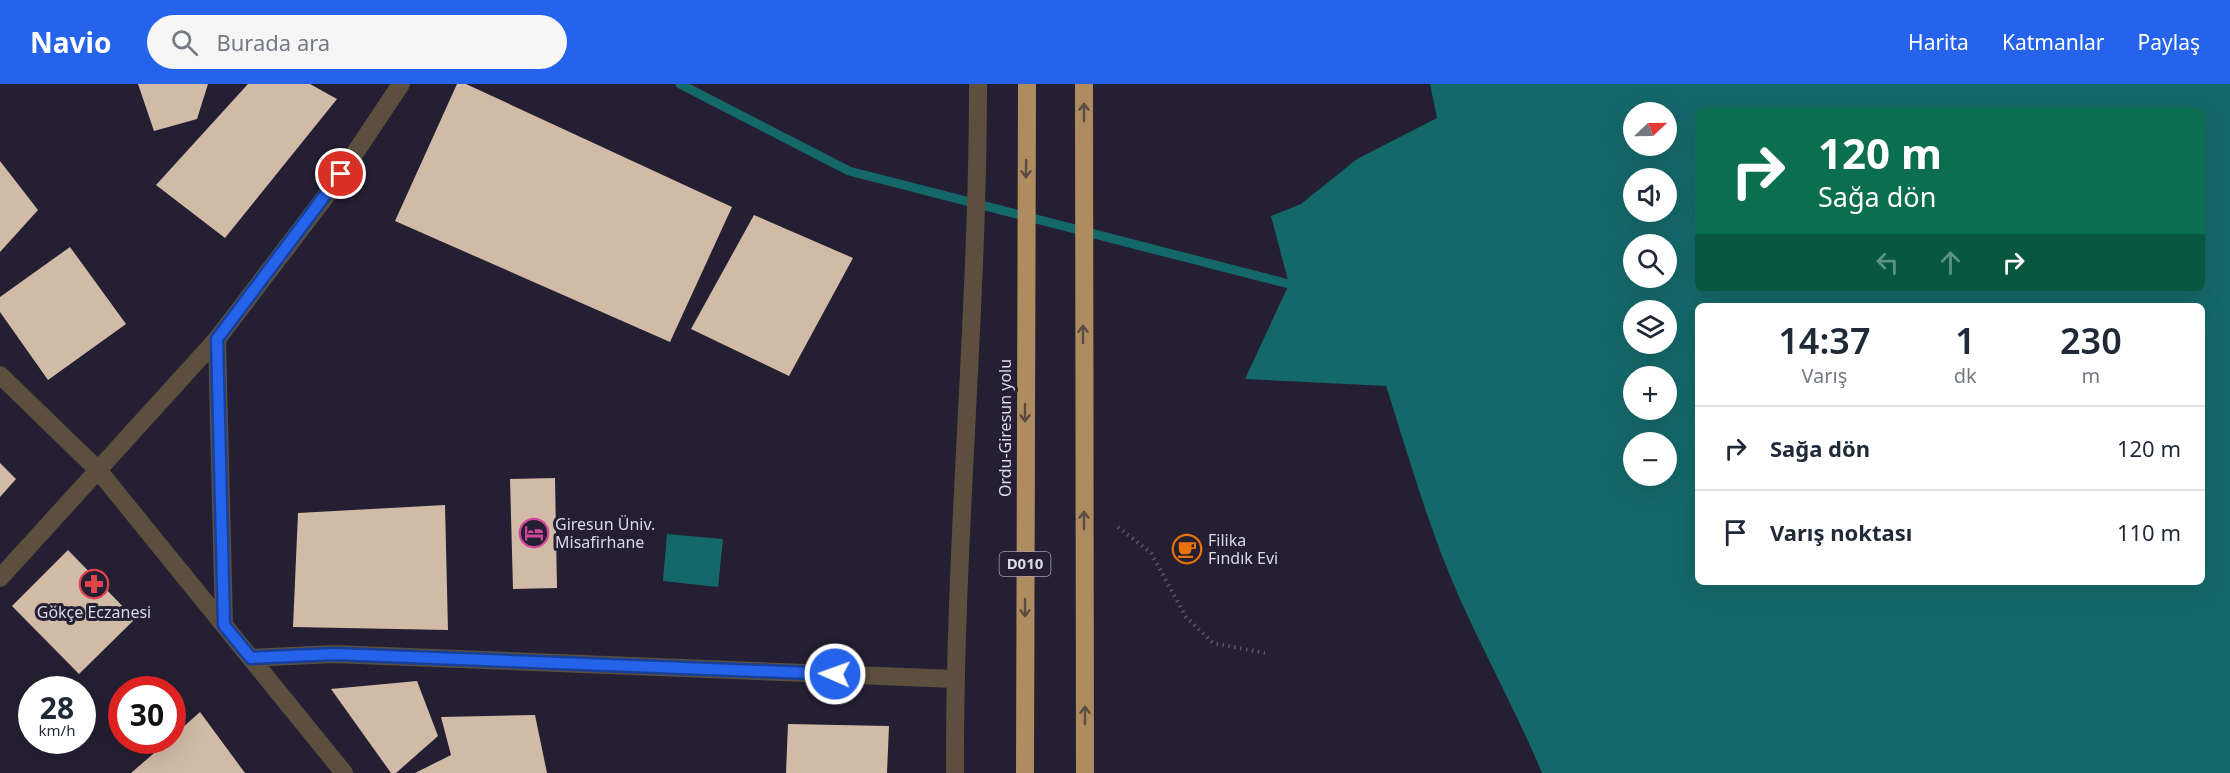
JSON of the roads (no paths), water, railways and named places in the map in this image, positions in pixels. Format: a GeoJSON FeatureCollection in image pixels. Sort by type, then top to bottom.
{"type":"FeatureCollection","features":[{"type":"Feature","properties":{"kind":"highway","name":"Ordu-Giresun yolu"},"geometry":{"type":"LineString","coordinates":[[1025,773],[1024,355],[1027,84]]}},
{"type":"Feature","properties":{"kind":"highway"},"geometry":{"type":"LineString","coordinates":[[1084,84],[1085,773]]}},
{"type":"Feature","properties":{"kind":"street"},"geometry":{"type":"LineString","coordinates":[[0,578],[217,339],[330,192],[401,84]]}},
{"type":"Feature","properties":{"kind":"street"},"geometry":{"type":"LineString","coordinates":[[956,773],[955,679],[971,345],[978,84]]}},
{"type":"Feature","properties":{"kind":"street"},"geometry":{"type":"LineString","coordinates":[[217,339],[224,625]]}},
{"type":"Feature","properties":{"kind":"street"},"geometry":{"type":"LineString","coordinates":[[0,375],[98,470],[344,773]]}},
{"type":"Feature","properties":{"kind":"street"},"geometry":{"type":"LineString","coordinates":[[251,658],[334,654],[955,679]]}},
{"type":"Feature","properties":{"kind":"waterway"},"geometry":{"type":"LineString","coordinates":[[680,84],[849,171],[1289,284]]}},
{"type":"Feature","properties":{"kind":"place","name":"Giresun Üniv. Misafirhane"},"geometry":{"type":"Point","coordinates":[534,533]}},
{"type":"Feature","properties":{"kind":"place","name":"Filika Fındık Evi"},"geometry":{"type":"Point","coordinates":[1187,549]}},
{"type":"Feature","properties":{"kind":"place","name":"Gökçe Eczanesi"},"geometry":{"type":"Point","coordinates":[94,584]}}]}
